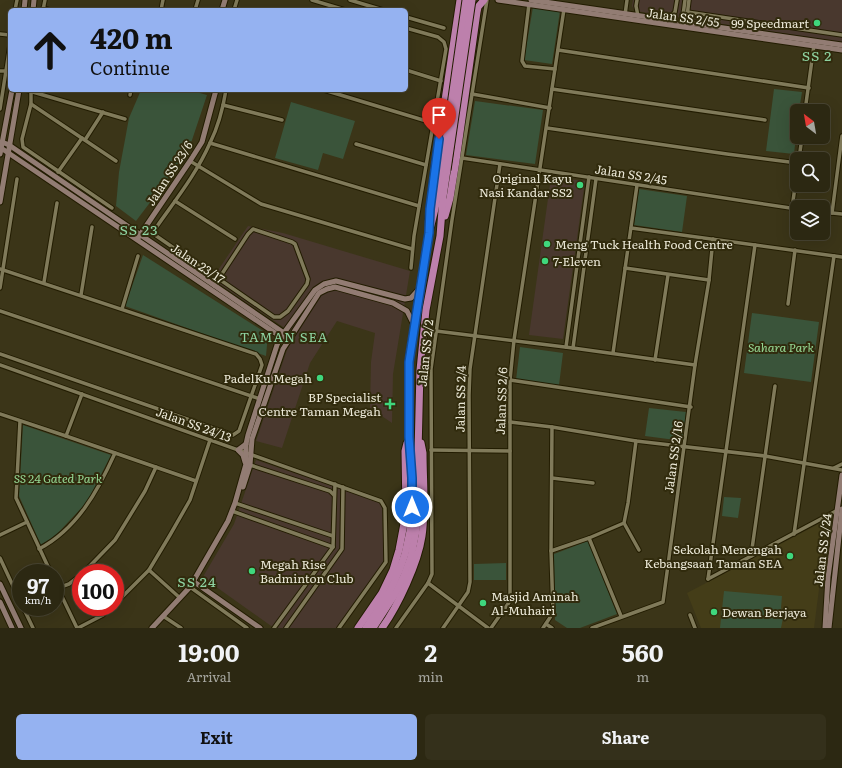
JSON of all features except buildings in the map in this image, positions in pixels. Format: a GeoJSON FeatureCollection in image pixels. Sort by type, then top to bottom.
{"type":"FeatureCollection","features":[{"type":"Feature","properties":{"kind":"highway"},"geometry":{"type":"LineString","coordinates":[[440,236],[445,169],[466,0]]}},
{"type":"Feature","properties":{"kind":"highway"},"geometry":{"type":"LineString","coordinates":[[429,233],[435,167],[460,3],[468,0],[475,3],[478,7]]}},
{"type":"Feature","properties":{"kind":"highway"},"geometry":{"type":"LineString","coordinates":[[373,628],[395,594],[411,557],[416,531],[418,506],[409,437],[409,362],[429,233],[445,169],[472,0]]}},
{"type":"Feature","properties":{"kind":"highway"},"geometry":{"type":"LineString","coordinates":[[366,628],[390,591],[405,554],[410,531],[419,435],[420,370],[426,310],[440,236],[450,198],[478,7],[484,0]]}},
{"type":"Feature","properties":{"kind":"highway"},"geometry":{"type":"LineString","coordinates":[[382,628],[397,603],[408,580],[422,538],[424,519],[423,453],[419,435]]}},
{"type":"Feature","properties":{"kind":"highway"},"geometry":{"type":"LineString","coordinates":[[358,628],[382,593],[393,570],[399,550],[406,512],[406,451],[409,437]]}},
{"type":"Feature","properties":{"kind":"street"},"geometry":{"type":"LineString","coordinates":[[312,0],[338,8]]}},
{"type":"Feature","properties":{"kind":"street"},"geometry":{"type":"LineString","coordinates":[[350,0],[377,8]]}},
{"type":"Feature","properties":{"kind":"street"},"geometry":{"type":"LineString","coordinates":[[368,5],[370,0]]}},
{"type":"Feature","properties":{"kind":"street","name":"Jalan SS 2/2"},"geometry":{"type":"LineString","coordinates":[[396,628],[428,583],[432,574],[431,369],[487,0]]}},
{"type":"Feature","properties":{"kind":"street","name":"Jalan SS 2/55"},"geometry":{"type":"LineString","coordinates":[[498,0],[530,2],[815,43],[842,45]]}},
{"type":"Feature","properties":{"kind":"street"},"geometry":{"type":"LineString","coordinates":[[625,16],[627,0]]}},
{"type":"Feature","properties":{"kind":"street"},"geometry":{"type":"LineString","coordinates":[[637,0],[636,6],[638,16]]}},
{"type":"Feature","properties":{"kind":"street"},"geometry":{"type":"LineString","coordinates":[[668,20],[675,12],[677,0]]}},
{"type":"Feature","properties":{"kind":"street"},"geometry":{"type":"LineString","coordinates":[[684,24],[685,0]]}},
{"type":"Feature","properties":{"kind":"street"},"geometry":{"type":"LineString","coordinates":[[684,24],[688,12],[689,0]]}},
{"type":"Feature","properties":{"kind":"street"},"geometry":{"type":"LineString","coordinates":[[530,2],[522,61],[525,66],[555,69]]}},
{"type":"Feature","properties":{"kind":"street","name":"Jalan SS 2/6"},"geometry":{"type":"LineString","coordinates":[[491,628],[510,601],[510,380],[514,340],[541,170],[564,7]]}},
{"type":"Feature","properties":{"kind":"street"},"geometry":{"type":"LineString","coordinates":[[688,12],[842,36],[841,40],[831,44]]}},
{"type":"Feature","properties":{"kind":"street","name":"Jalan SS 2/55"},"geometry":{"type":"LineString","coordinates":[[625,16],[638,16],[668,20],[684,24]]}},
{"type":"Feature","properties":{"kind":"street"},"geometry":{"type":"LineString","coordinates":[[408,18],[444,28]]}},
{"type":"Feature","properties":{"kind":"street"},"geometry":{"type":"LineString","coordinates":[[408,29],[438,37],[444,42],[446,49],[412,249],[411,268]]}},
{"type":"Feature","properties":{"kind":"street"},"geometry":{"type":"LineString","coordinates":[[806,104],[815,43]]}},
{"type":"Feature","properties":{"kind":"street","name":"Jalan SS 2/55"},"geometry":{"type":"LineString","coordinates":[[815,43],[842,50]]}},
{"type":"Feature","properties":{"kind":"street"},"geometry":{"type":"LineString","coordinates":[[558,50],[808,88]]}},
{"type":"Feature","properties":{"kind":"street"},"geometry":{"type":"LineString","coordinates":[[0,106],[8,58]]}},
{"type":"Feature","properties":{"kind":"street"},"geometry":{"type":"LineString","coordinates":[[0,71],[6,71]]}},
{"type":"Feature","properties":{"kind":"street"},"geometry":{"type":"LineString","coordinates":[[408,71],[441,81]]}},
{"type":"Feature","properties":{"kind":"street"},"geometry":{"type":"LineString","coordinates":[[552,89],[765,120]]}},
{"type":"Feature","properties":{"kind":"street"},"geometry":{"type":"LineString","coordinates":[[0,154],[12,92]]}},
{"type":"Feature","properties":{"kind":"street"},"geometry":{"type":"LineString","coordinates":[[0,202],[19,92]]}},
{"type":"Feature","properties":{"kind":"street"},"geometry":{"type":"LineString","coordinates":[[31,92],[30,104],[22,139],[23,147],[112,208]]}},
{"type":"Feature","properties":{"kind":"street"},"geometry":{"type":"LineString","coordinates":[[34,92],[125,119]]}},
{"type":"Feature","properties":{"kind":"street","name":"Jalan SS 23/6"},"geometry":{"type":"LineString","coordinates":[[136,240],[202,142],[215,92]]}},
{"type":"Feature","properties":{"kind":"street"},"geometry":{"type":"LineString","coordinates":[[210,273],[153,232],[176,201],[210,143],[223,105],[226,92]]}},
{"type":"Feature","properties":{"kind":"street"},"geometry":{"type":"LineString","coordinates":[[331,92],[433,123]]}},
{"type":"Feature","properties":{"kind":"street"},"geometry":{"type":"LineString","coordinates":[[472,94],[550,108]]}},
{"type":"Feature","properties":{"kind":"street"},"geometry":{"type":"LineString","coordinates":[[30,104],[116,161]]}},
{"type":"Feature","properties":{"kind":"street"},"geometry":{"type":"LineString","coordinates":[[223,105],[282,120]]}},
{"type":"Feature","properties":{"kind":"street"},"geometry":{"type":"LineString","coordinates":[[58,172],[103,112]]}},
{"type":"Feature","properties":{"kind":"street"},"geometry":{"type":"LineString","coordinates":[[547,128],[790,162]]}},
{"type":"Feature","properties":{"kind":"street"},"geometry":{"type":"LineString","coordinates":[[842,136],[832,213],[842,214]]}},
{"type":"Feature","properties":{"kind":"street","name":"Jalan 23/17"},"geometry":{"type":"LineString","coordinates":[[2,142],[9,145],[140,235],[213,288],[284,336]]}},
{"type":"Feature","properties":{"kind":"street"},"geometry":{"type":"LineString","coordinates":[[210,143],[419,206]]}},
{"type":"Feature","properties":{"kind":"street"},"geometry":{"type":"LineString","coordinates":[[356,144],[426,164]]}},
{"type":"Feature","properties":{"kind":"street","name":"Jalan 23/17"},"geometry":{"type":"LineString","coordinates":[[1,148],[136,240],[213,288]]}},
{"type":"Feature","properties":{"kind":"street","name":"Jalan SS 2/45"},"geometry":{"type":"LineString","coordinates":[[462,158],[790,208]]}},
{"type":"Feature","properties":{"kind":"street"},"geometry":{"type":"LineString","coordinates":[[190,161],[261,204],[412,249]]}},
{"type":"Feature","properties":{"kind":"street","name":"Jalan SS 2/4"},"geometry":{"type":"LineString","coordinates":[[442,628],[468,592],[470,582],[470,369],[500,164]]}},
{"type":"Feature","properties":{"kind":"street"},"geometry":{"type":"LineString","coordinates":[[566,347],[589,178]]}},
{"type":"Feature","properties":{"kind":"street"},"geometry":{"type":"LineString","coordinates":[[0,288],[17,179]]}},
{"type":"Feature","properties":{"kind":"street"},"geometry":{"type":"LineString","coordinates":[[573,348],[596,179]]}},
{"type":"Feature","properties":{"kind":"street"},"geometry":{"type":"LineString","coordinates":[[613,353],[637,185]]}},
{"type":"Feature","properties":{"kind":"street"},"geometry":{"type":"LineString","coordinates":[[176,201],[235,239]]}},
{"type":"Feature","properties":{"kind":"street"},"geometry":{"type":"LineString","coordinates":[[44,282],[56,203]]}},
{"type":"Feature","properties":{"kind":"street"},"geometry":{"type":"LineString","coordinates":[[81,295],[92,227]]}},
{"type":"Feature","properties":{"kind":"street"},"geometry":{"type":"LineString","coordinates":[[631,228],[842,257]]}},
{"type":"Feature","properties":{"kind":"street"},"geometry":{"type":"LineString","coordinates":[[213,288],[248,234],[253,229],[295,244],[308,279],[307,284],[288,312],[280,317],[274,317],[219,279]]}},
{"type":"Feature","properties":{"kind":"street","name":"Jalan SS 2/16"},"geometry":{"type":"LineString","coordinates":[[592,628],[621,616],[663,602],[709,280],[713,239]]}},
{"type":"Feature","properties":{"kind":"street"},"geometry":{"type":"LineString","coordinates":[[755,245],[708,579],[839,510]]}},
{"type":"Feature","properties":{"kind":"street"},"geometry":{"type":"LineString","coordinates":[[788,304],[795,250]]}},
{"type":"Feature","properties":{"kind":"street"},"geometry":{"type":"LineString","coordinates":[[122,309],[138,256]]}},
{"type":"Feature","properties":{"kind":"street"},"geometry":{"type":"LineString","coordinates":[[794,534],[834,256]]}},
{"type":"Feature","properties":{"kind":"street"},"geometry":{"type":"LineString","coordinates":[[625,268],[709,280]]}},
{"type":"Feature","properties":{"kind":"street"},"geometry":{"type":"LineString","coordinates":[[0,354],[233,435],[239,430],[262,365],[260,358],[256,354],[2,269]]}},
{"type":"Feature","properties":{"kind":"street"},"geometry":{"type":"LineString","coordinates":[[655,360],[668,275]]}},
{"type":"Feature","properties":{"kind":"street"},"geometry":{"type":"LineString","coordinates":[[152,628],[190,587],[228,521],[248,465],[252,439],[277,345],[315,290],[324,284],[336,281],[405,299],[412,298],[420,288]]}},
{"type":"Feature","properties":{"kind":"street"},"geometry":{"type":"LineString","coordinates":[[334,494],[330,491],[248,465],[238,450],[246,444],[286,344],[319,293],[335,286],[398,305],[407,311],[414,325]]}},
{"type":"Feature","properties":{"kind":"street"},"geometry":{"type":"LineString","coordinates":[[0,311],[263,400]]}},
{"type":"Feature","properties":{"kind":"street"},"geometry":{"type":"LineString","coordinates":[[277,345],[273,329],[289,326]]}},
{"type":"Feature","properties":{"kind":"street"},"geometry":{"type":"LineString","coordinates":[[436,331],[696,365]]}},
{"type":"Feature","properties":{"kind":"street"},"geometry":{"type":"LineString","coordinates":[[284,336],[291,335]]}},
{"type":"Feature","properties":{"kind":"street"},"geometry":{"type":"LineString","coordinates":[[284,336],[286,344]]}},
{"type":"Feature","properties":{"kind":"street","name":"Jalan SS 24/13"},"geometry":{"type":"LineString","coordinates":[[0,365],[381,501],[385,508],[386,562],[339,628]]}},
{"type":"Feature","properties":{"kind":"street"},"geometry":{"type":"LineString","coordinates":[[510,380],[690,407]]}},
{"type":"Feature","properties":{"kind":"street"},"geometry":{"type":"LineString","coordinates":[[751,556],[775,386]]}},
{"type":"Feature","properties":{"kind":"street"},"geometry":{"type":"LineString","coordinates":[[66,436],[82,394]]}},
{"type":"Feature","properties":{"kind":"street"},"geometry":{"type":"LineString","coordinates":[[0,414],[196,481]]}},
{"type":"Feature","properties":{"kind":"street"},"geometry":{"type":"LineString","coordinates":[[20,421],[16,498],[46,564]]}},
{"type":"Feature","properties":{"kind":"street"},"geometry":{"type":"LineString","coordinates":[[510,422],[552,427],[636,441],[765,456],[842,470]]}},
{"type":"Feature","properties":{"kind":"street"},"geometry":{"type":"LineString","coordinates":[[543,628],[553,613],[551,551],[552,427]]}},
{"type":"Feature","properties":{"kind":"street"},"geometry":{"type":"LineString","coordinates":[[124,595],[149,570],[190,500],[210,440]]}},
{"type":"Feature","properties":{"kind":"street"},"geometry":{"type":"LineString","coordinates":[[636,441],[624,523],[639,550]]}},
{"type":"Feature","properties":{"kind":"street"},"geometry":{"type":"LineString","coordinates":[[246,444],[249,453]]}},
{"type":"Feature","properties":{"kind":"street"},"geometry":{"type":"LineString","coordinates":[[431,450],[510,451]]}},
{"type":"Feature","properties":{"kind":"street"},"geometry":{"type":"LineString","coordinates":[[39,549],[58,537],[82,513],[103,479],[115,453]]}},
{"type":"Feature","properties":{"kind":"street"},"geometry":{"type":"LineString","coordinates":[[834,468],[842,464]]}},
{"type":"Feature","properties":{"kind":"street"},"geometry":{"type":"LineString","coordinates":[[92,564],[115,540],[145,491],[156,467]]}},
{"type":"Feature","properties":{"kind":"street","name":"Jalan SS 2/24"},"geometry":{"type":"LineString","coordinates":[[825,628],[832,544],[839,510],[842,475]]}},
{"type":"Feature","properties":{"kind":"street"},"geometry":{"type":"LineString","coordinates":[[552,478],[594,483]]}},
{"type":"Feature","properties":{"kind":"street"},"geometry":{"type":"LineString","coordinates":[[274,628],[333,547],[335,484]]}},
{"type":"Feature","properties":{"kind":"street"},"geometry":{"type":"LineString","coordinates":[[334,494],[343,487]]}},
{"type":"Feature","properties":{"kind":"street"},"geometry":{"type":"LineString","coordinates":[[286,628],[342,549],[343,487]]}},
{"type":"Feature","properties":{"kind":"street"},"geometry":{"type":"LineString","coordinates":[[235,503],[333,536]]}},
{"type":"Feature","properties":{"kind":"street","name":"Jalan SS 2/24"},"geometry":{"type":"LineString","coordinates":[[829,628],[840,536],[839,510]]}},
{"type":"Feature","properties":{"kind":"street"},"geometry":{"type":"LineString","coordinates":[[232,511],[333,547]]}},
{"type":"Feature","properties":{"kind":"street"},"geometry":{"type":"LineString","coordinates":[[0,535],[27,522]]}},
{"type":"Feature","properties":{"kind":"street"},"geometry":{"type":"LineString","coordinates":[[551,551],[589,538],[624,523]]}},
{"type":"Feature","properties":{"kind":"street"},"geometry":{"type":"LineString","coordinates":[[832,544],[836,537],[840,536]]}},
{"type":"Feature","properties":{"kind":"street"},"geometry":{"type":"LineString","coordinates":[[589,538],[621,616]]}},
{"type":"Feature","properties":{"kind":"street"},"geometry":{"type":"LineString","coordinates":[[0,558],[12,583]]}},
{"type":"Feature","properties":{"kind":"street"},"geometry":{"type":"LineString","coordinates":[[149,570],[180,598]]}},
{"type":"Feature","properties":{"kind":"street"},"geometry":{"type":"LineString","coordinates":[[194,581],[260,628]]}},
{"type":"Feature","properties":{"kind":"street"},"geometry":{"type":"LineString","coordinates":[[428,583],[488,628]]}},
{"type":"Feature","properties":{"kind":"street"},"geometry":{"type":"LineString","coordinates":[[0,584],[21,628]]}},
{"type":"Feature","properties":{"kind":"street"},"geometry":{"type":"LineString","coordinates":[[190,587],[247,628]]}},
{"type":"Feature","properties":{"kind":"street"},"geometry":{"type":"LineString","coordinates":[[64,601],[77,628],[102,616]]}},
{"type":"Feature","properties":{"kind":"street"},"geometry":{"type":"LineString","coordinates":[[0,602],[12,628]]}},
{"type":"Feature","properties":{"kind":"street"},"geometry":{"type":"LineString","coordinates":[[690,615],[695,628]]}},
{"type":"Feature","properties":{"kind":"street"},"geometry":{"type":"LineString","coordinates":[[27,616],[33,628]]}},
{"type":"Feature","properties":{"kind":"street"},"geometry":{"type":"LineString","coordinates":[[163,616],[180,628]]}},
{"type":"Feature","properties":{"kind":"street"},"geometry":{"type":"LineString","coordinates":[[546,624],[552,628]]}},
{"type":"Feature","properties":{"kind":"shaded area"},"geometry":{"type":"Polygon","coordinates":[[[633,0],[842,0],[842,42],[635,11],[632,6],[633,0]]]}},
{"type":"Feature","properties":{"kind":"shaded area"},"geometry":{"type":"Polygon","coordinates":[[[551,177],[585,181],[563,339],[529,335],[551,177]]]}},
{"type":"Feature","properties":{"kind":"shaded area"},"geometry":{"type":"Polygon","coordinates":[[[248,226],[283,233],[410,271],[393,374],[392,423],[370,408],[371,362],[375,333],[337,321],[310,363],[282,448],[256,441],[287,350],[295,335],[212,279],[248,226]]]}},
{"type":"Feature","properties":{"kind":"shaded area"},"geometry":{"type":"Polygon","coordinates":[[[256,460],[380,502],[382,505],[384,562],[336,628],[274,628],[205,579],[204,575],[234,524],[256,460]]]}},
{"type":"Feature","properties":{"kind":"shaded area","name":"Sekolah Menengah Kebangsaan Taman SEA"},"geometry":{"type":"Polygon","coordinates":[[[828,519],[814,628],[701,628],[687,593],[828,519]]]}},
{"type":"Feature","properties":{"kind":"green space"},"geometry":{"type":"Polygon","coordinates":[[[533,7],[560,11],[552,64],[524,60],[533,7]]]}},
{"type":"Feature","properties":{"kind":"green space"},"geometry":{"type":"Polygon","coordinates":[[[774,89],[802,92],[800,104],[790,104],[790,144],[795,144],[794,152],[790,152],[790,154],[766,151],[774,89]]]}},
{"type":"Feature","properties":{"kind":"green space"},"geometry":{"type":"Polygon","coordinates":[[[140,92],[196,92],[207,95],[188,152],[136,221],[116,206],[119,172],[129,118],[140,92]]]}},
{"type":"Feature","properties":{"kind":"green space"},"geometry":{"type":"Polygon","coordinates":[[[475,101],[543,110],[535,164],[466,155],[475,101]]]}},
{"type":"Feature","properties":{"kind":"green space"},"geometry":{"type":"Polygon","coordinates":[[[291,102],[355,121],[343,159],[323,153],[318,170],[275,158],[291,102]]]}},
{"type":"Feature","properties":{"kind":"green space"},"geometry":{"type":"Polygon","coordinates":[[[639,189],[687,196],[682,232],[634,225],[639,189]]]}},
{"type":"Feature","properties":{"kind":"green space"},"geometry":{"type":"Polygon","coordinates":[[[143,255],[268,334],[266,356],[125,306],[143,255]]]}},
{"type":"Feature","properties":{"kind":"green space","name":"Sahara Park"},"geometry":{"type":"Polygon","coordinates":[[[752,313],[819,322],[811,382],[744,373],[752,313]]]}},
{"type":"Feature","properties":{"kind":"green space"},"geometry":{"type":"Polygon","coordinates":[[[520,347],[563,353],[559,385],[516,380],[520,347]]]}},
{"type":"Feature","properties":{"kind":"green space"},"geometry":{"type":"Polygon","coordinates":[[[649,408],[686,412],[683,441],[645,436],[649,408]]]}},
{"type":"Feature","properties":{"kind":"green space","name":"SS 24 Gated Park"},"geometry":{"type":"Polygon","coordinates":[[[23,425],[111,455],[87,502],[56,535],[41,545],[19,496],[23,425]]]}},
{"type":"Feature","properties":{"kind":"green space"},"geometry":{"type":"Polygon","coordinates":[[[724,497],[741,498],[738,518],[722,516],[724,497]]]}},
{"type":"Feature","properties":{"kind":"green space"},"geometry":{"type":"Polygon","coordinates":[[[588,541],[617,614],[580,628],[567,628],[555,620],[554,554],[588,541]]]}},
{"type":"Feature","properties":{"kind":"green space"},"geometry":{"type":"Polygon","coordinates":[[[506,563],[506,580],[474,580],[474,564],[506,563]]]}},
{"type":"Feature","properties":{"kind":"green space"},"geometry":{"type":"Polygon","coordinates":[[[724,591],[782,596],[781,608],[784,613],[781,628],[720,628],[724,591]]]}},
{"type":"Feature","properties":{"kind":"place","name":"99 Speedmart"},"geometry":{"type":"Point","coordinates":[817,23]}},
{"type":"Feature","properties":{"kind":"place","name":"Original Kayu Nasi Kandar SS2"},"geometry":{"type":"Point","coordinates":[580,185]}},
{"type":"Feature","properties":{"kind":"place","name":"Meng Tuck Health Food Centre"},"geometry":{"type":"Point","coordinates":[547,244]}},
{"type":"Feature","properties":{"kind":"place","name":"7-Eleven"},"geometry":{"type":"Point","coordinates":[545,261]}},
{"type":"Feature","properties":{"kind":"place","name":"PadelKu Megah"},"geometry":{"type":"Point","coordinates":[320,378]}},
{"type":"Feature","properties":{"kind":"place","name":"BP Specialist Centre Taman Megah"},"geometry":{"type":"Point","coordinates":[390,404]}},
{"type":"Feature","properties":{"kind":"place","name":"Sekolah Menengah Kebangsaan Taman SEA"},"geometry":{"type":"Point","coordinates":[790,556]}},
{"type":"Feature","properties":{"kind":"place","name":"Megah Rise Badminton Club"},"geometry":{"type":"Point","coordinates":[252,571]}},
{"type":"Feature","properties":{"kind":"place","name":"Masjid Aminah Al-Muhairi"},"geometry":{"type":"Point","coordinates":[483,603]}},
{"type":"Feature","properties":{"kind":"place","name":"Dewan Berjaya"},"geometry":{"type":"Point","coordinates":[714,612]}},
{"type":"Feature","properties":{"kind":"district","name":"SS 2"},"geometry":{"type":"Point","coordinates":[817,55]}},
{"type":"Feature","properties":{"kind":"district","name":"SS 23"},"geometry":{"type":"Point","coordinates":[139,229]}},
{"type":"Feature","properties":{"kind":"district","name":"TAMAN SEA"},"geometry":{"type":"Point","coordinates":[284,336]}},
{"type":"Feature","properties":{"kind":"district","name":"SS 24"},"geometry":{"type":"Point","coordinates":[197,581]}},
{"type":"Feature","properties":{"kind":"route"},"geometry":{"type":"LineString","coordinates":[[412,507],[412,478],[409,437],[409,362],[429,233],[430,209],[439,139]]}}]}
